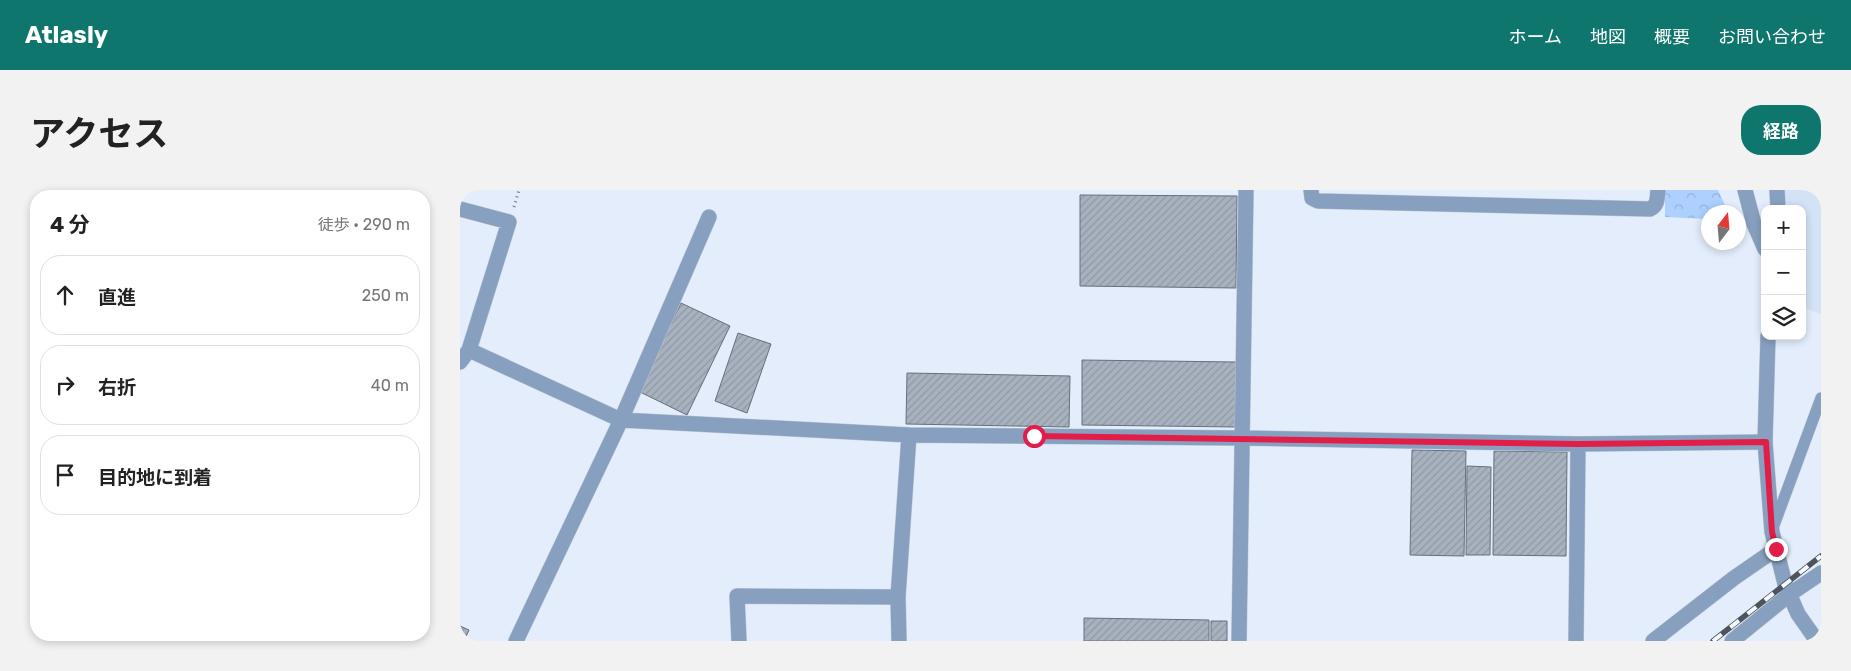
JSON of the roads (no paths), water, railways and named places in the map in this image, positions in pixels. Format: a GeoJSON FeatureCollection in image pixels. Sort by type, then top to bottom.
{"type":"FeatureCollection","features":[{"type":"Feature","properties":{"kind":"street"},"geometry":{"type":"LineString","coordinates":[[1239,641],[1246,190]]}},
{"type":"Feature","properties":{"kind":"street"},"geometry":{"type":"LineString","coordinates":[[1311,190],[1312,198],[1318,201],[1650,209],[1658,201],[1658,190]]}},
{"type":"Feature","properties":{"kind":"street"},"geometry":{"type":"LineString","coordinates":[[1745,190],[1754,224],[1761,240]]}},
{"type":"Feature","properties":{"kind":"street"},"geometry":{"type":"LineString","coordinates":[[1777,190],[1778,205]]}},
{"type":"Feature","properties":{"kind":"street"},"geometry":{"type":"LineString","coordinates":[[460,209],[510,222],[465,356],[620,420],[909,435],[1578,444],[1766,442]]}},
{"type":"Feature","properties":{"kind":"street"},"geometry":{"type":"LineString","coordinates":[[516,641],[620,420],[709,217]]}},
{"type":"Feature","properties":{"kind":"street"},"geometry":{"type":"LineString","coordinates":[[1768,340],[1766,442],[1772,532],[1785,584],[1798,614],[1817,641]]}},
{"type":"Feature","properties":{"kind":"street"},"geometry":{"type":"LineString","coordinates":[[898,641],[898,597],[909,435]]}},
{"type":"Feature","properties":{"kind":"street"},"geometry":{"type":"LineString","coordinates":[[1576,641],[1578,444]]}},
{"type":"Feature","properties":{"kind":"street"},"geometry":{"type":"LineString","coordinates":[[1653,641],[1734,578],[1776,549]]}},
{"type":"Feature","properties":{"kind":"street"},"geometry":{"type":"LineString","coordinates":[[1732,641],[1790,594],[1821,573]]}},
{"type":"Feature","properties":{"kind":"street"},"geometry":{"type":"LineString","coordinates":[[739,641],[737,596],[898,597]]}},
{"type":"Feature","properties":{"kind":"lane"},"geometry":{"type":"LineString","coordinates":[[1772,532],[1821,398]]}},
{"type":"Feature","properties":{"kind":"railway"},"geometry":{"type":"LineString","coordinates":[[1713,641],[1821,556]]}}]}
